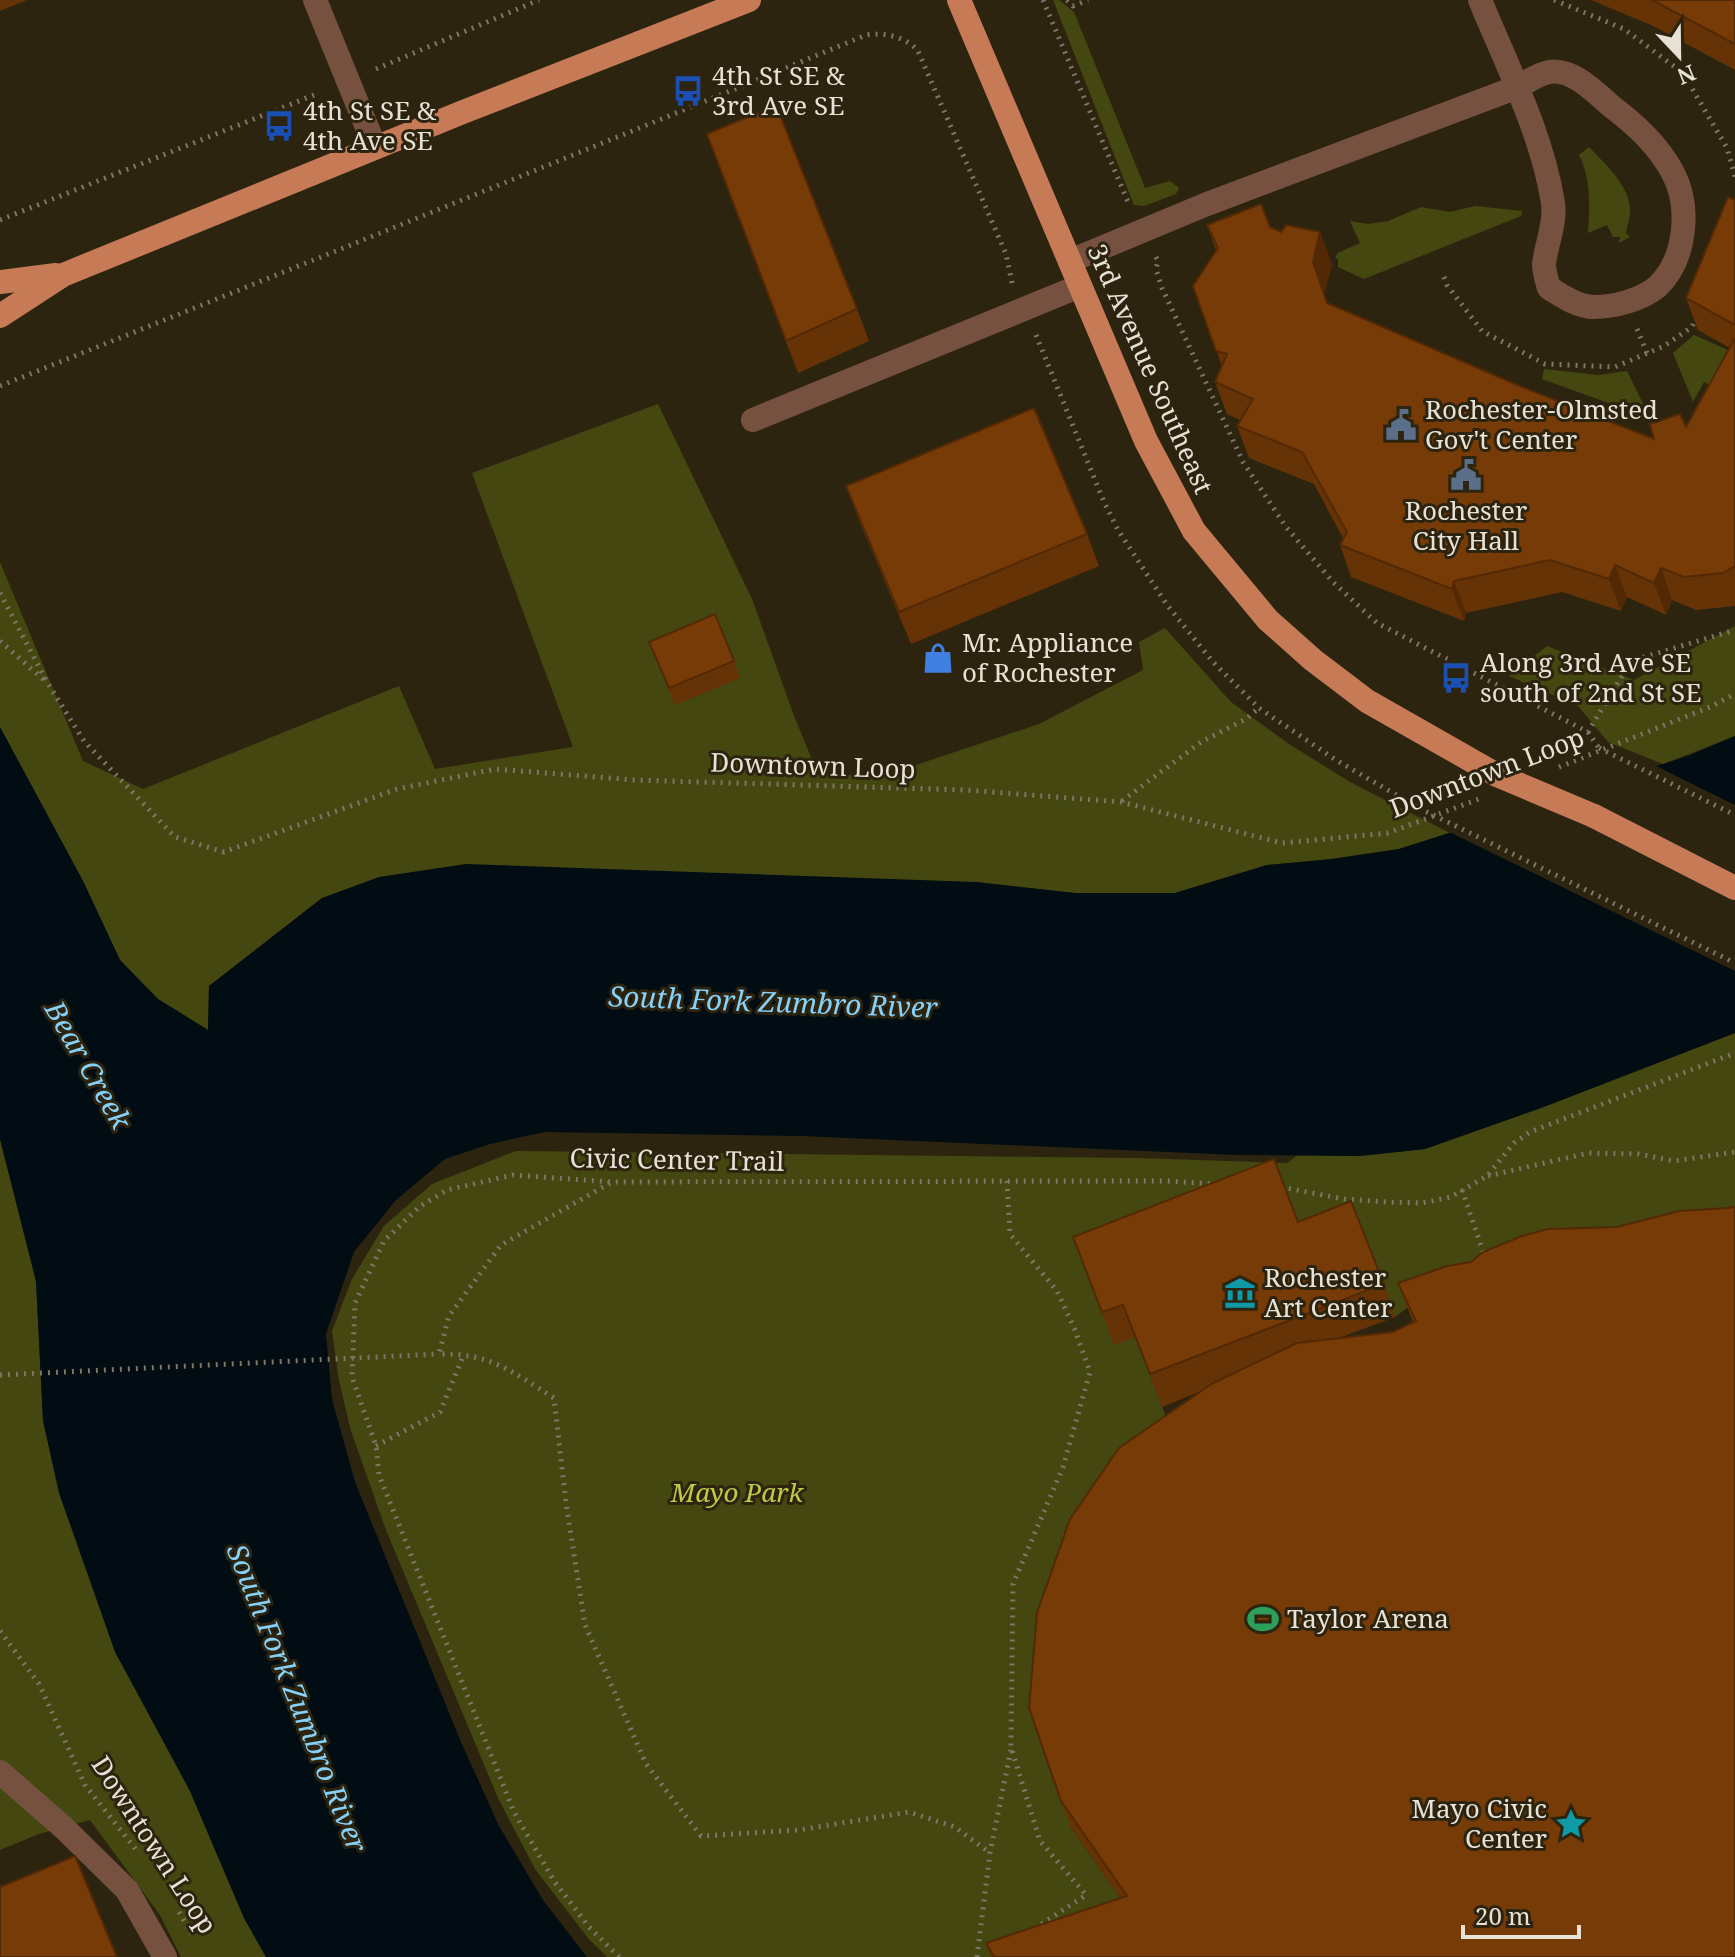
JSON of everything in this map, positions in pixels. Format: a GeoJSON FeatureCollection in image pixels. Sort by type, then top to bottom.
{"type":"FeatureCollection","features":[{"type":"Feature","properties":{"kind":"main road"},"geometry":{"type":"LineString","coordinates":[[0,316],[63,275],[375,147],[749,0]]}},
{"type":"Feature","properties":{"kind":"main road","name":"3rd Avenue Southeast"},"geometry":{"type":"LineString","coordinates":[[959,0],[1146,441],[1194,531],[1223,569],[1268,620],[1313,660],[1367,701],[1494,784],[1594,816],[1735,888]]}},
{"type":"Feature","properties":{"kind":"main road"},"geometry":{"type":"LineString","coordinates":[[0,282],[63,275]]}},
{"type":"Feature","properties":{"kind":"street"},"geometry":{"type":"LineString","coordinates":[[315,0],[375,147]]}},
{"type":"Feature","properties":{"kind":"street"},"geometry":{"type":"LineString","coordinates":[[1070,261],[1515,88],[1549,72],[1568,73],[1644,132],[1674,174],[1684,206],[1682,240],[1671,270],[1655,288],[1626,303],[1591,308],[1570,301],[1549,288],[1544,268],[1554,209],[1547,167],[1515,88],[1480,0]]}},
{"type":"Feature","properties":{"kind":"street"},"geometry":{"type":"LineString","coordinates":[[753,420],[1080,286]]}},
{"type":"Feature","properties":{"kind":"street"},"geometry":{"type":"LineString","coordinates":[[0,1772],[64,1828],[127,1890],[165,1957]]}},
{"type":"Feature","properties":{"kind":"path"},"geometry":{"type":"LineString","coordinates":[[399,58],[539,0]]}},
{"type":"Feature","properties":{"kind":"path"},"geometry":{"type":"LineString","coordinates":[[1043,0],[1142,231],[1158,261],[1156,269],[1162,288],[1243,462],[1286,527],[1333,582],[1377,623],[1588,732],[1599,748],[1735,815]]}},
{"type":"Feature","properties":{"kind":"path"},"geometry":{"type":"LineString","coordinates":[[1067,0],[1073,6],[1088,0]]}},
{"type":"Feature","properties":{"kind":"path"},"geometry":{"type":"LineString","coordinates":[[1554,0],[1624,29],[1683,73],[1727,148],[1735,177]]}},
{"type":"Feature","properties":{"kind":"path"},"geometry":{"type":"LineString","coordinates":[[0,386],[330,251],[654,124],[866,35],[879,33],[911,42],[918,51],[1006,254],[1009,276],[1036,334],[1104,502],[1118,530],[1167,605],[1213,662],[1259,708],[1336,760],[1419,808],[1735,963]]}},
{"type":"Feature","properties":{"kind":"path"},"geometry":{"type":"LineString","coordinates":[[0,220],[299,101]]}},
{"type":"Feature","properties":{"kind":"path","name":"Downtown Loop"},"geometry":{"type":"LineString","coordinates":[[0,593],[47,682],[84,741],[175,837],[224,852],[397,789],[495,769],[634,780],[966,790],[1121,802],[1282,843],[1388,833],[1494,784]]}},
{"type":"Feature","properties":{"kind":"path"},"geometry":{"type":"LineString","coordinates":[[1588,732],[1631,661],[1735,630]]}},
{"type":"Feature","properties":{"kind":"path"},"geometry":{"type":"LineString","coordinates":[[0,641],[47,682]]}},
{"type":"Feature","properties":{"kind":"path","name":"Downtown Loop"},"geometry":{"type":"LineString","coordinates":[[1550,771],[1735,694]]}},
{"type":"Feature","properties":{"kind":"path"},"geometry":{"type":"LineString","coordinates":[[1121,802],[1201,742],[1246,719],[1259,708]]}},
{"type":"Feature","properties":{"kind":"path"},"geometry":{"type":"LineString","coordinates":[[1487,1176],[1514,1143],[1530,1132],[1735,1053]]}},
{"type":"Feature","properties":{"kind":"path"},"geometry":{"type":"LineString","coordinates":[[1267,1186],[1296,1188],[1344,1199],[1422,1203],[1451,1197],[1487,1176],[1588,1153],[1639,1154],[1674,1161],[1735,1152]]}},
{"type":"Feature","properties":{"kind":"path","name":"Civic Center Trail"},"geometry":{"type":"LineString","coordinates":[[619,1957],[589,1927],[554,1881],[514,1812],[379,1475],[376,1446],[352,1377],[355,1303],[384,1241],[419,1207],[447,1190],[513,1175],[611,1182],[1166,1181],[1224,1184]]}},
{"type":"Feature","properties":{"kind":"path"},"geometry":{"type":"LineString","coordinates":[[977,1957],[990,1853],[1011,1747],[1013,1584],[1063,1467],[1090,1372],[1057,1291],[1010,1234],[1007,1181]]}},
{"type":"Feature","properties":{"kind":"path"},"geometry":{"type":"LineString","coordinates":[[439,1354],[449,1316],[501,1245],[611,1182]]}},
{"type":"Feature","properties":{"kind":"path"},"geometry":{"type":"LineString","coordinates":[[1462,1190],[1487,1262]]}},
{"type":"Feature","properties":{"kind":"path"},"geometry":{"type":"LineString","coordinates":[[0,1375],[439,1354],[464,1354],[499,1363],[554,1398],[585,1625],[646,1764],[701,1836],[799,1830],[909,1812],[955,1827],[990,1853]]}},
{"type":"Feature","properties":{"kind":"path"},"geometry":{"type":"LineString","coordinates":[[376,1446],[440,1412],[464,1354]]}},
{"type":"Feature","properties":{"kind":"path","name":"Downtown Loop"},"geometry":{"type":"LineString","coordinates":[[0,1631],[39,1684],[85,1785],[143,1859]]}},
{"type":"Feature","properties":{"kind":"path"},"geometry":{"type":"LineString","coordinates":[[1011,1747],[1040,1841],[1086,1895],[1026,1934]]}},
{"type":"Feature","properties":{"kind":"path","name":"Downtown Loop"},"geometry":{"type":"LineString","coordinates":[[178,1910],[197,1946]]}},
{"type":"Feature","properties":{"kind":"green space"},"geometry":{"type":"Polygon","coordinates":[[[1053,0],[1059,0],[1074,12],[1145,188],[1170,181],[1179,188],[1176,194],[1144,206],[1134,205],[1053,0]]]}},
{"type":"Feature","properties":{"kind":"green space"},"geometry":{"type":"Polygon","coordinates":[[[1589,147],[1614,174],[1628,198],[1630,210],[1626,233],[1630,237],[1619,243],[1620,237],[1613,237],[1607,225],[1588,233],[1588,183],[1579,155],[1589,147]]]}},
{"type":"Feature","properties":{"kind":"green space"},"geometry":{"type":"Polygon","coordinates":[[[1475,206],[1522,211],[1521,216],[1364,279],[1338,267],[1338,259],[1335,258],[1338,253],[1360,243],[1350,221],[1368,224],[1388,221],[1421,207],[1450,212],[1475,206]]]}},
{"type":"Feature","properties":{"kind":"green space"},"geometry":{"type":"Polygon","coordinates":[[[1694,335],[1735,353],[1733,395],[1704,382],[1693,402],[1673,353],[1694,335]]]}},
{"type":"Feature","properties":{"kind":"green space"},"geometry":{"type":"Polygon","coordinates":[[[1544,369],[1599,375],[1627,371],[1650,418],[1542,379],[1544,369]]]}},
{"type":"Feature","properties":{"kind":"green space"},"geometry":{"type":"Polygon","coordinates":[[[658,404],[752,599],[818,774],[883,776],[1039,724],[1143,670],[1139,642],[1165,628],[1231,702],[1289,744],[1350,782],[1450,833],[1399,849],[1267,865],[1175,893],[1075,893],[976,882],[322,898],[209,986],[208,1030],[158,999],[120,960],[83,881],[0,727],[0,562],[83,761],[143,789],[399,686],[435,769],[573,747],[472,473],[658,404]]]}},
{"type":"Feature","properties":{"kind":"green space"},"geometry":{"type":"Polygon","coordinates":[[[1735,626],[1735,736],[1663,764],[1608,742],[1578,706],[1509,676],[1547,646],[1634,680],[1735,626]]]}},
{"type":"Feature","properties":{"kind":"green space","name":"Mayo Park"},"geometry":{"type":"Polygon","coordinates":[[[1735,1033],[1735,1233],[1407,1308],[1395,1317],[1363,1234],[1135,1337],[1175,1440],[1070,1826],[1136,1921],[1029,1957],[607,1957],[588,1938],[535,1869],[498,1798],[386,1530],[351,1431],[339,1381],[332,1331],[352,1279],[384,1226],[432,1184],[516,1151],[1138,1158],[1288,1163],[1297,1155],[1360,1156],[1425,1149],[1735,1033]]]}},
{"type":"Feature","properties":{"kind":"green space"},"geometry":{"type":"Polygon","coordinates":[[[0,1139],[36,1281],[43,1421],[154,1722],[190,1791],[244,1918],[266,1957],[181,1957],[160,1915],[90,1820],[39,1834],[0,1850],[0,1139]]]}},
{"type":"Feature","properties":{"kind":"water"},"geometry":{"type":"Polygon","coordinates":[[[0,727],[83,881],[120,960],[158,999],[208,1030],[209,986],[322,898],[379,877],[466,864],[976,882],[1075,893],[1175,893],[1267,865],[1399,849],[1688,756],[1735,736],[1735,1033],[1425,1149],[1360,1156],[1237,1155],[802,1136],[545,1132],[490,1144],[445,1159],[396,1200],[354,1252],[326,1334],[332,1399],[355,1482],[461,1742],[499,1826],[543,1900],[587,1957],[266,1957],[244,1918],[190,1791],[115,1652],[59,1493],[43,1421],[36,1281],[0,1139],[0,727]]]}},
{"type":"Feature","properties":{"kind":"pier"},"geometry":{"type":"Polygon","coordinates":[[[1652,764],[1735,805],[1735,971],[1445,830],[1652,764]]]}},
{"type":"Feature","properties":{"kind":"building"},"geometry":{"type":"Polygon","coordinates":[[[1652,0],[1735,0],[1735,44],[1652,0]]]}},
{"type":"Feature","properties":{"kind":"building"},"geometry":{"type":"Polygon","coordinates":[[[776,105],[857,309],[786,341],[707,134],[776,105]]]}},
{"type":"Feature","properties":{"kind":"building"},"geometry":{"type":"Polygon","coordinates":[[[1728,197],[1735,200],[1735,325],[1686,298],[1728,197]]]}},
{"type":"Feature","properties":{"kind":"building","name":"Rochester-Olmsted Gov't Center"},"geometry":{"type":"Polygon","coordinates":[[[1261,204],[1270,227],[1281,232],[1286,225],[1320,232],[1313,262],[1327,303],[1522,387],[1654,439],[1650,424],[1680,414],[1686,427],[1735,338],[1735,566],[1723,573],[1684,577],[1661,568],[1654,583],[1615,565],[1609,579],[1550,560],[1454,581],[1452,589],[1340,545],[1347,532],[1302,452],[1237,426],[1253,399],[1215,382],[1227,354],[1216,351],[1193,286],[1218,248],[1207,225],[1261,204]]]}},
{"type":"Feature","properties":{"kind":"building"},"geometry":{"type":"Polygon","coordinates":[[[1034,408],[1087,534],[899,612],[846,486],[1034,408]]]}},
{"type":"Feature","properties":{"kind":"building"},"geometry":{"type":"Polygon","coordinates":[[[715,614],[734,661],[669,688],[649,642],[715,614]]]}},
{"type":"Feature","properties":{"kind":"building","name":"Rochester Art Center"},"geometry":{"type":"Polygon","coordinates":[[[1274,1159],[1298,1222],[1351,1201],[1384,1284],[1150,1374],[1123,1305],[1102,1312],[1073,1237],[1274,1159]]]}},
{"type":"Feature","properties":{"kind":"building","name":"Mayo Civic Center"},"geometry":{"type":"Polygon","coordinates":[[[1735,1207],[1735,1957],[994,1957],[986,1943],[1127,1896],[1061,1801],[1029,1708],[1037,1613],[1070,1519],[1119,1448],[1213,1383],[1297,1343],[1393,1332],[1416,1321],[1398,1283],[1447,1266],[1471,1262],[1483,1252],[1548,1229],[1617,1227],[1679,1211],[1735,1207]]]}},
{"type":"Feature","properties":{"kind":"building"},"geometry":{"type":"Polygon","coordinates":[[[75,1856],[117,1957],[0,1957],[0,1887],[75,1856]]]}},
{"type":"Feature","properties":{"kind":"place","name":"4th St SE & 3rd Ave SE"},"geometry":{"type":"Point","coordinates":[688,91]}},
{"type":"Feature","properties":{"kind":"place","name":"4th St SE & 4th Ave SE"},"geometry":{"type":"Point","coordinates":[279,126]}},
{"type":"Feature","properties":{"kind":"place","name":"Rochester-Olmsted Gov't Center"},"geometry":{"type":"Point","coordinates":[1401,425]}},
{"type":"Feature","properties":{"kind":"place","name":"Rochester City Hall"},"geometry":{"type":"Point","coordinates":[1466,475]}},
{"type":"Feature","properties":{"kind":"place","name":"Mr. Appliance of Rochester"},"geometry":{"type":"Point","coordinates":[938,658]}},
{"type":"Feature","properties":{"kind":"place","name":"Along 3rd Ave SE south of 2nd St SE"},"geometry":{"type":"Point","coordinates":[1456,678]}},
{"type":"Feature","properties":{"kind":"place","name":"Rochester Art Center"},"geometry":{"type":"Point","coordinates":[1240,1293]}},
{"type":"Feature","properties":{"kind":"place","name":"Taylor Arena"},"geometry":{"type":"Point","coordinates":[1263,1619]}},
{"type":"Feature","properties":{"kind":"place","name":"Mayo Civic Center"},"geometry":{"type":"Point","coordinates":[1571,1824]}},
{"type":"Feature","properties":{"kind":"water label","name":"South Fork Zumbro River"},"geometry":{"type":"Point","coordinates":[773,1002]}},
{"type":"Feature","properties":{"kind":"water label","name":"Bear Creek"},"geometry":{"type":"Point","coordinates":[88,1065]}},
{"type":"Feature","properties":{"kind":"water label","name":"South Fork Zumbro River"},"geometry":{"type":"Point","coordinates":[297,1698]}}]}
